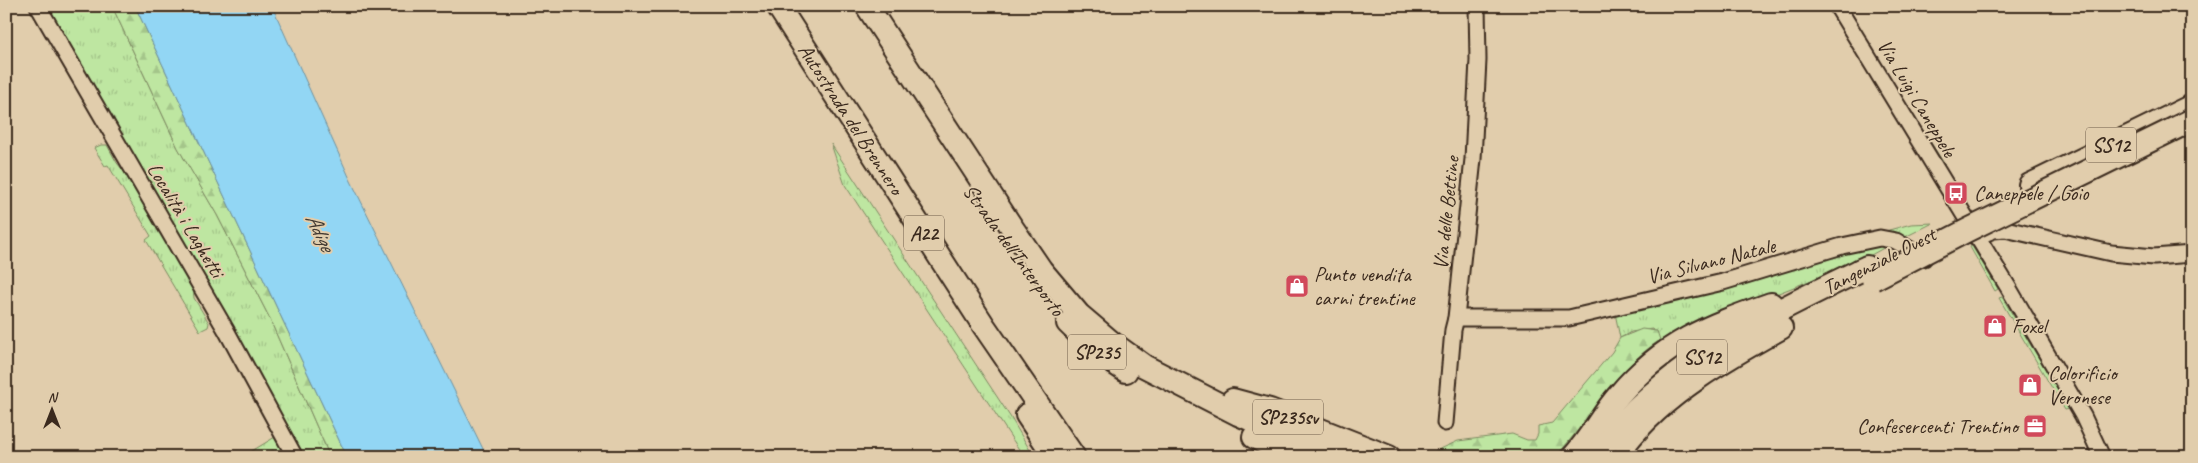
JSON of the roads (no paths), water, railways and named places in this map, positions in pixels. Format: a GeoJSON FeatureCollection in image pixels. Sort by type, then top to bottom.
{"type":"FeatureCollection","features":[{"type":"Feature","properties":{"kind":"highway","name":"Autostrada del Brennero"},"geometry":{"type":"LineString","coordinates":[[760,6],[1055,457]]}},
{"type":"Feature","properties":{"kind":"highway","name":"Autostrada del Brennero"},"geometry":{"type":"LineString","coordinates":[[778,6],[984,326],[1074,457]]}},
{"type":"Feature","properties":{"kind":"highway","name":"Strada dell'Interporto"},"geometry":{"type":"LineString","coordinates":[[849,6],[994,227],[1042,294],[1078,334],[1098,352],[1137,379],[1239,429]]}},
{"type":"Feature","properties":{"kind":"highway","name":"Strada dell'Interporto"},"geometry":{"type":"LineString","coordinates":[[867,6],[978,178],[1041,270],[1079,315],[1112,344],[1144,366],[1184,387]]}},
{"type":"Feature","properties":{"kind":"highway","name":"Tangenziale Ovest"},"geometry":{"type":"LineString","coordinates":[[1615,457],[1631,436],[1657,411],[1706,372],[1734,354],[1870,273],[2192,106]]}},
{"type":"Feature","properties":{"kind":"highway","name":"Tangenziale Ovest"},"geometry":{"type":"LineString","coordinates":[[1596,457],[1640,405],[1672,377],[1727,340],[1829,285],[1870,273],[1968,230],[2192,120]]}},
{"type":"Feature","properties":{"kind":"highway"},"geometry":{"type":"LineString","coordinates":[[1573,457],[1613,402],[1641,370],[1666,350],[1694,334],[1733,317],[1829,285]]}},
{"type":"Feature","properties":{"kind":"highway","name":"SP235sv"},"geometry":{"type":"LineString","coordinates":[[1184,387],[1238,414],[1337,457]]}},
{"type":"Feature","properties":{"kind":"highway","name":"SP235sv"},"geometry":{"type":"LineString","coordinates":[[1184,387],[1270,410],[1389,457]]}},
{"type":"Feature","properties":{"kind":"highway"},"geometry":{"type":"LineString","coordinates":[[1239,429],[1293,457]]}},
{"type":"Feature","properties":{"kind":"highway","name":"SP235sv"},"geometry":{"type":"LineString","coordinates":[[1239,429],[1314,457]]}},
{"type":"Feature","properties":{"kind":"street","name":"Località i Laghetti"},"geometry":{"type":"LineString","coordinates":[[38,6],[226,330],[295,457]]}},
{"type":"Feature","properties":{"kind":"street","name":"Via delle Bettine"},"geometry":{"type":"LineString","coordinates":[[1445,423],[1453,330],[1456,318],[1474,159],[1478,60],[1477,6]]}},
{"type":"Feature","properties":{"kind":"street","name":"Via Luigi Caneppele"},"geometry":{"type":"LineString","coordinates":[[1837,6],[1971,240],[2078,408],[2102,457]]}},
{"type":"Feature","properties":{"kind":"street"},"geometry":{"type":"LineString","coordinates":[[1971,240],[1994,230],[2005,229],[2111,253],[2154,257],[2192,254]]}},
{"type":"Feature","properties":{"kind":"street","name":"Via Silvano Natale"},"geometry":{"type":"LineString","coordinates":[[1456,318],[1569,318],[1723,282],[1842,246],[1880,238],[1896,241],[1928,260],[1935,259],[1971,240]]}},
{"type":"Feature","properties":{"kind":"water","name":"Adige"},"geometry":{"type":"Polygon","coordinates":[[[135,6],[272,6],[350,179],[487,457],[347,457],[135,6]]]}},
{"type":"Feature","properties":{"kind":"place","name":"Caneppele / Goio"},"geometry":{"type":"Point","coordinates":[1956,193]}},
{"type":"Feature","properties":{"kind":"place","name":"Punto vendita carni trentine"},"geometry":{"type":"Point","coordinates":[1297,286]}},
{"type":"Feature","properties":{"kind":"place","name":"Foxel"},"geometry":{"type":"Point","coordinates":[1995,326]}},
{"type":"Feature","properties":{"kind":"place","name":"Colorificio Veronese"},"geometry":{"type":"Point","coordinates":[2030,385]}},
{"type":"Feature","properties":{"kind":"place","name":"Confesercenti Trentino"},"geometry":{"type":"Point","coordinates":[2035,426]}}]}
